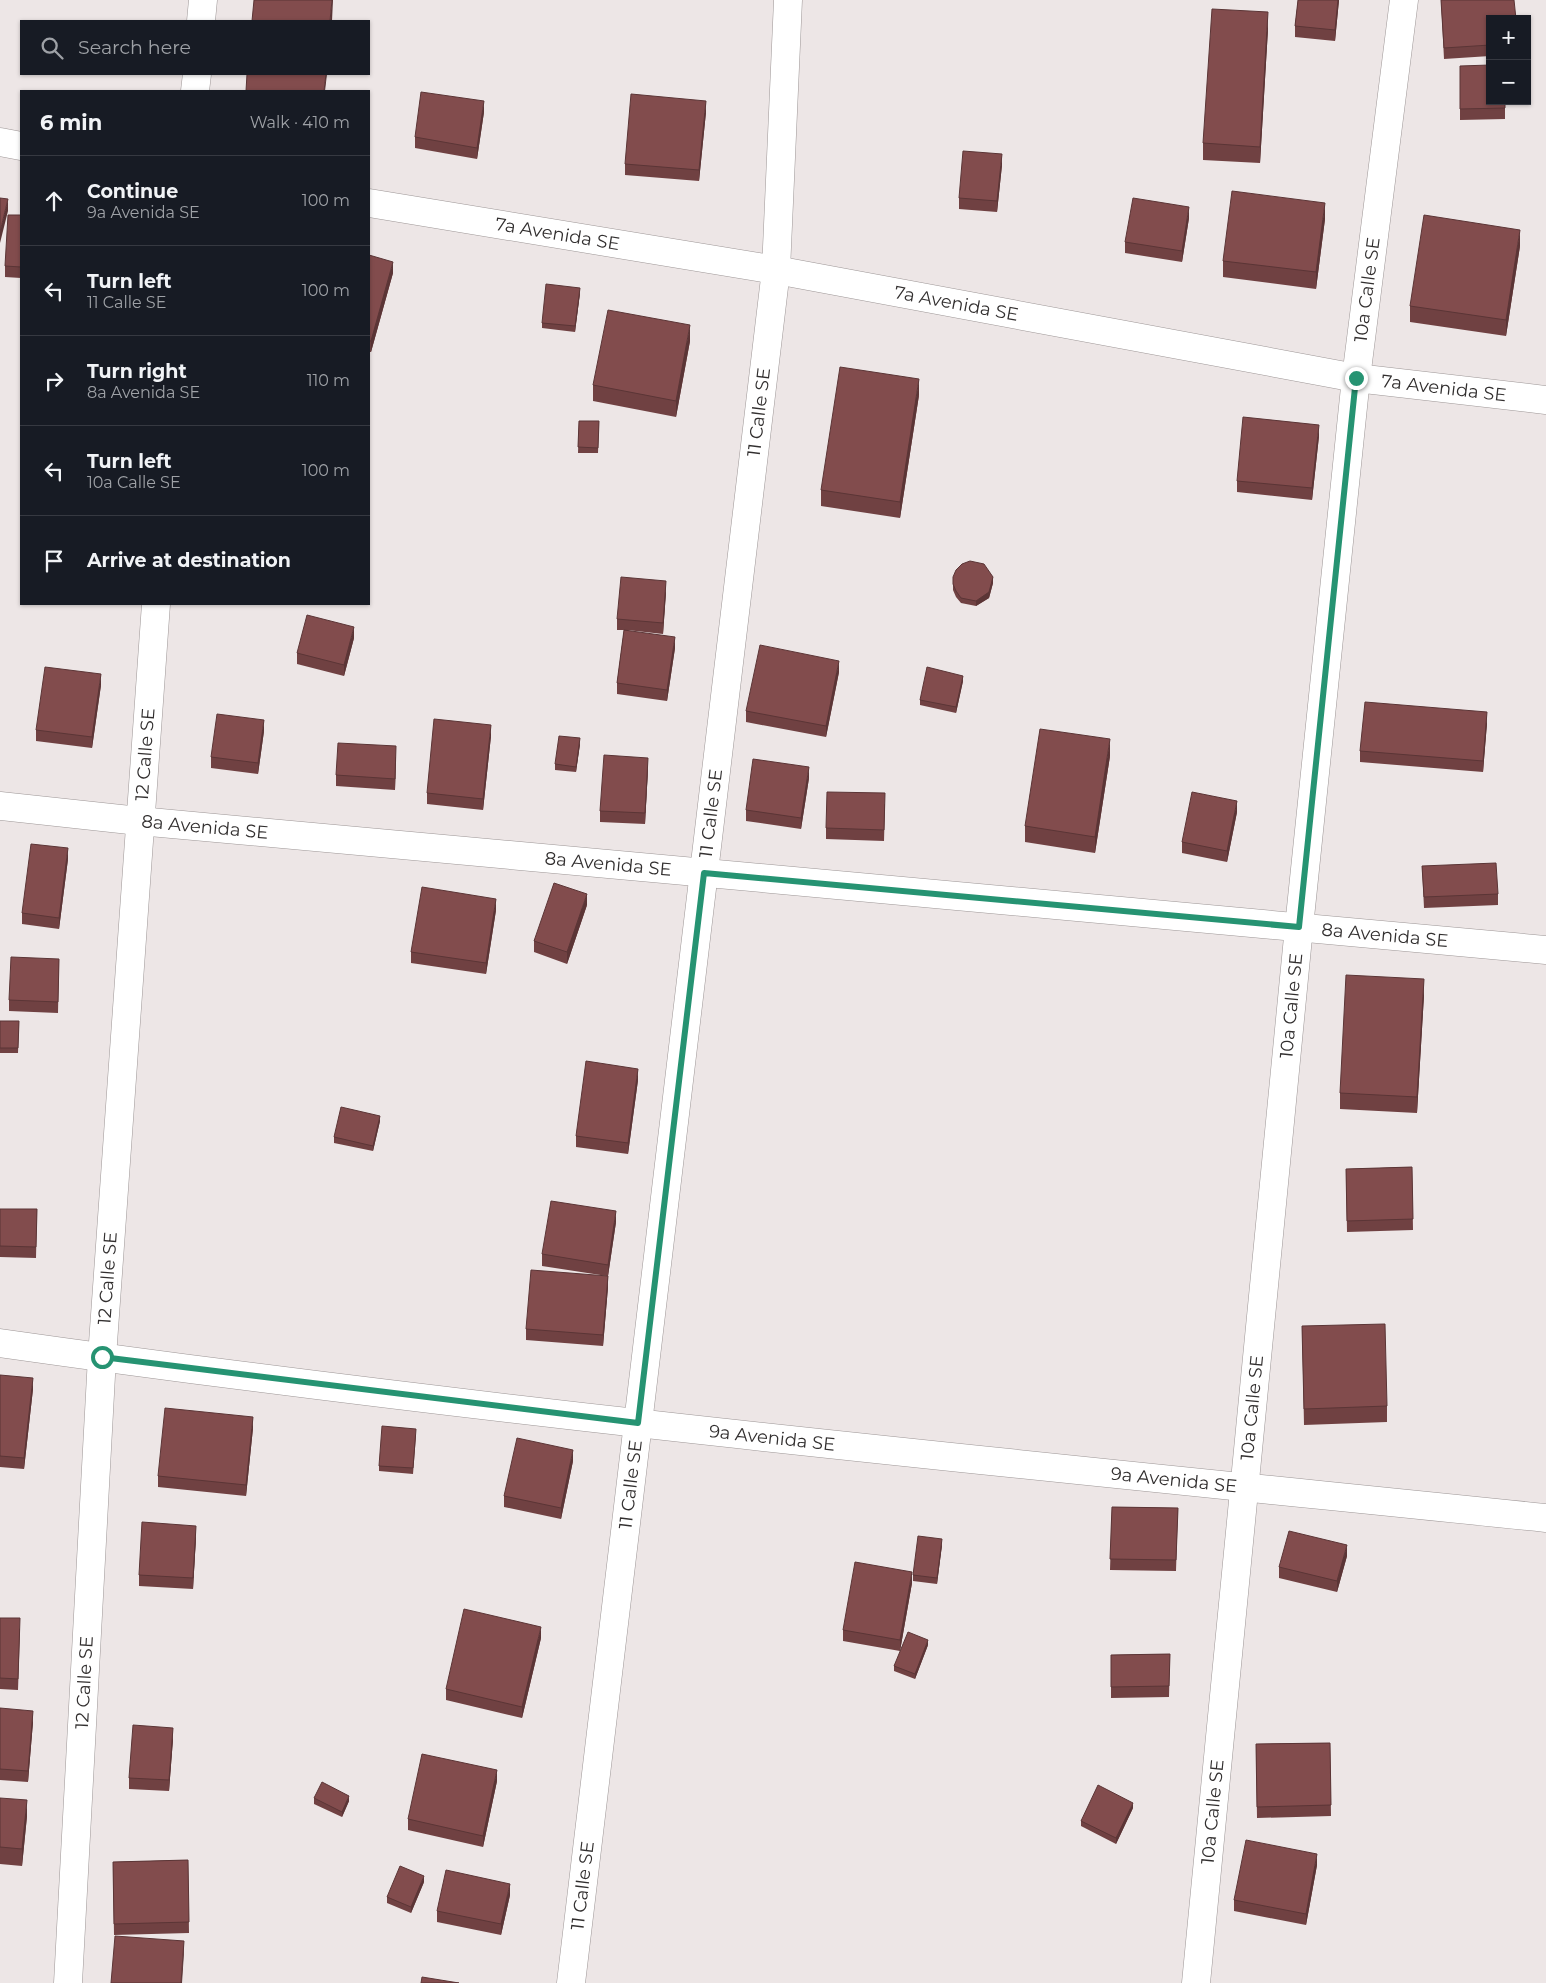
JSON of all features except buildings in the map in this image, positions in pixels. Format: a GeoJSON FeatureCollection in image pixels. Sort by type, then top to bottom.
{"type":"FeatureCollection","features":[{"type":"Feature","properties":{"kind":"street"},"geometry":{"type":"LineString","coordinates":[[201,20],[203,0]]}},
{"type":"Feature","properties":{"kind":"street","name":"11 Calle SE"},"geometry":{"type":"LineString","coordinates":[[571,1983],[776,270],[788,0]]}},
{"type":"Feature","properties":{"kind":"street","name":"10a Calle SE"},"geometry":{"type":"LineString","coordinates":[[1196,1983],[1299,927],[1356,378],[1404,0]]}},
{"type":"Feature","properties":{"kind":"street"},"geometry":{"type":"LineString","coordinates":[[195,90],[197,75]]}},
{"type":"Feature","properties":{"kind":"street"},"geometry":{"type":"LineString","coordinates":[[0,142],[20,146]]}},
{"type":"Feature","properties":{"kind":"street","name":"7a Avenida SE"},"geometry":{"type":"LineString","coordinates":[[370,203],[776,270],[1356,378],[1546,400]]}},
{"type":"Feature","properties":{"kind":"street","name":"12 Calle SE"},"geometry":{"type":"LineString","coordinates":[[68,1983],[102,1357],[156,605]]}},
{"type":"Feature","properties":{"kind":"street","name":"8a Avenida SE"},"geometry":{"type":"LineString","coordinates":[[0,806],[139,821],[1546,950]]}},
{"type":"Feature","properties":{"kind":"street","name":"9a Avenida SE"},"geometry":{"type":"LineString","coordinates":[[0,1343],[638,1423],[1546,1518]]}},
{"type":"Feature","properties":{"kind":"route"},"geometry":{"type":"LineString","coordinates":[[102,1357],[638,1423],[704,873],[1299,927],[1356,378]]}}]}
